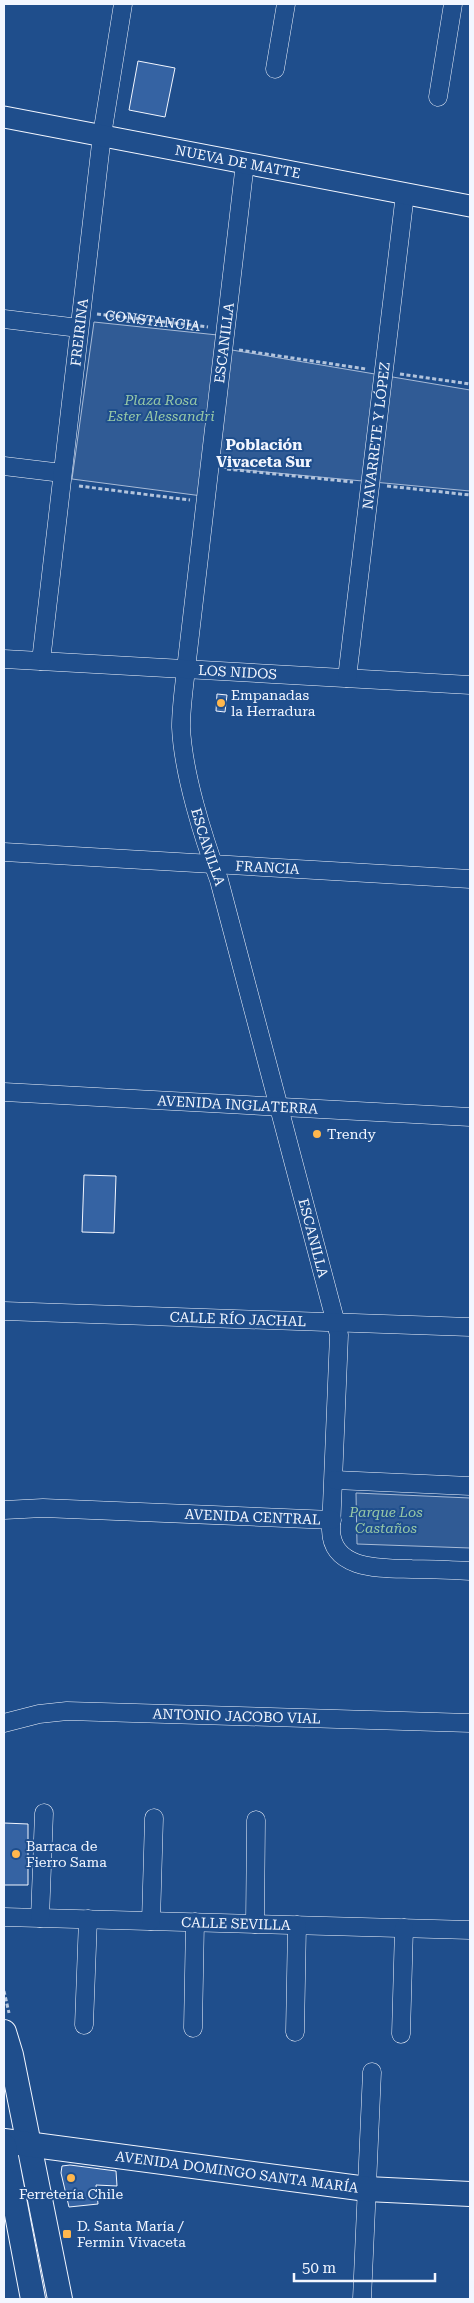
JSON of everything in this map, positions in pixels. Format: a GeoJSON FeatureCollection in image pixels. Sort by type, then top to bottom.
{"type":"FeatureCollection","features":[{"type":"Feature","properties":{"kind":"main road"},"geometry":{"type":"LineString","coordinates":[[4,2032],[11,2055],[60,2299]]}},
{"type":"Feature","properties":{"kind":"main road","name":"AVENIDA DOMINGO SANTA MARÍA"},"geometry":{"type":"LineString","coordinates":[[4,2141],[367,2189],[470,2194]]}},
{"type":"Feature","properties":{"kind":"main road"},"geometry":{"type":"LineString","coordinates":[[4,2146],[34,2299]]}},
{"type":"Feature","properties":{"kind":"street","name":"FREIRINA"},"geometry":{"type":"LineString","coordinates":[[41,661],[102,135],[123,4]]}},
{"type":"Feature","properties":{"kind":"street"},"geometry":{"type":"LineString","coordinates":[[275,69],[286,4]]}},
{"type":"Feature","properties":{"kind":"street"},"geometry":{"type":"LineString","coordinates":[[438,97],[453,4]]}},
{"type":"Feature","properties":{"kind":"street","name":"NUEVA DE MATTE"},"geometry":{"type":"LineString","coordinates":[[4,117],[470,206]]}},
{"type":"Feature","properties":{"kind":"street","name":"ESCANILLA"},"geometry":{"type":"LineString","coordinates":[[245,163],[181,724],[184,751],[206,843],[280,1106],[337,1322],[340,1346],[332,1520]]}},
{"type":"Feature","properties":{"kind":"street","name":"NAVARRETE Y LÓPEZ"},"geometry":{"type":"LineString","coordinates":[[346,678],[404,194]]}},
{"type":"Feature","properties":{"kind":"street"},"geometry":{"type":"LineString","coordinates":[[4,319],[80,320]]}},
{"type":"Feature","properties":{"kind":"street"},"geometry":{"type":"LineString","coordinates":[[4,466],[62,478]]}},
{"type":"Feature","properties":{"kind":"street","name":"LOS NIDOS"},"geometry":{"type":"LineString","coordinates":[[4,659],[470,685]]}},
{"type":"Feature","properties":{"kind":"street","name":"FRANCIA"},"geometry":{"type":"LineString","coordinates":[[4,852],[470,879]]}},
{"type":"Feature","properties":{"kind":"street","name":"AVENIDA INGLATERRA"},"geometry":{"type":"LineString","coordinates":[[4,1092],[470,1117]]}},
{"type":"Feature","properties":{"kind":"street","name":"CALLE RÍO JACHAL"},"geometry":{"type":"LineString","coordinates":[[4,1311],[470,1327]]}},
{"type":"Feature","properties":{"kind":"street"},"geometry":{"type":"LineString","coordinates":[[335,1480],[470,1486]]}},
{"type":"Feature","properties":{"kind":"street","name":"AVENIDA CENTRAL"},"geometry":{"type":"LineString","coordinates":[[4,1510],[43,1508],[332,1520],[331,1534],[336,1549],[345,1558],[360,1565],[470,1571]]}},
{"type":"Feature","properties":{"kind":"street","name":"ANTONIO JACOBO VIAL"},"geometry":{"type":"LineString","coordinates":[[4,1723],[47,1713],[80,1711],[470,1723]]}},
{"type":"Feature","properties":{"kind":"street"},"geometry":{"type":"LineString","coordinates":[[40,1918],[44,1813]]}},
{"type":"Feature","properties":{"kind":"street"},"geometry":{"type":"LineString","coordinates":[[151,1921],[154,1818]]}},
{"type":"Feature","properties":{"kind":"street"},"geometry":{"type":"LineString","coordinates":[[255,1924],[256,1820]]}},
{"type":"Feature","properties":{"kind":"street","name":"CALLE SEVILLA"},"geometry":{"type":"LineString","coordinates":[[4,1917],[470,1930]]}},
{"type":"Feature","properties":{"kind":"street"},"geometry":{"type":"LineString","coordinates":[[84,2025],[88,1919]]}},
{"type":"Feature","properties":{"kind":"street"},"geometry":{"type":"LineString","coordinates":[[192,2028],[195,1922]]}},
{"type":"Feature","properties":{"kind":"street"},"geometry":{"type":"LineString","coordinates":[[294,2032],[297,1925]]}},
{"type":"Feature","properties":{"kind":"street"},"geometry":{"type":"LineString","coordinates":[[401,2034],[404,1928]]}},
{"type":"Feature","properties":{"kind":"street"},"geometry":{"type":"LineString","coordinates":[[362,2299],[372,2072]]}},
{"type":"Feature","properties":{"kind":"path","name":"CONSTANCIA"},"geometry":{"type":"LineString","coordinates":[[80,320],[226,329]]}},
{"type":"Feature","properties":{"kind":"path"},"geometry":{"type":"LineString","coordinates":[[224,348],[470,384]]}},
{"type":"Feature","properties":{"kind":"path"},"geometry":{"type":"LineString","coordinates":[[209,467],[470,495]]}},
{"type":"Feature","properties":{"kind":"path"},"geometry":{"type":"LineString","coordinates":[[62,478],[205,502]]}},
{"type":"Feature","properties":{"kind":"shaded area","name":"Plaza Rosa Ester Alessandri"},"geometry":{"type":"Polygon","coordinates":[[[94,322],[227,336],[226,349],[470,390],[470,491],[212,467],[210,497],[72,479],[94,322]]]}},
{"type":"Feature","properties":{"kind":"shaded area","name":"Parque Los Castaños"},"geometry":{"type":"Polygon","coordinates":[[[356,1493],[470,1498],[470,1548],[357,1544],[356,1493]]]}},
{"type":"Feature","properties":{"kind":"building"},"geometry":{"type":"Polygon","coordinates":[[[138,61],[175,68],[165,117],[129,110],[138,61]]]}},
{"type":"Feature","properties":{"kind":"building","name":"Empanadas la Herradura"},"geometry":{"type":"Polygon","coordinates":[[[217,694],[227,695],[225,712],[216,711],[217,694]]]}},
{"type":"Feature","properties":{"kind":"building"},"geometry":{"type":"Polygon","coordinates":[[[84,1175],[116,1176],[114,1233],[82,1232],[84,1175]]]}},
{"type":"Feature","properties":{"kind":"building","name":"Barraca de Fierro Sama"},"geometry":{"type":"Polygon","coordinates":[[[4,1823],[28,1824],[28,1885],[4,1885],[4,1823]]]}},
{"type":"Feature","properties":{"kind":"building"},"geometry":{"type":"Polygon","coordinates":[[[70,2165],[116,2171],[117,2186],[96,2185],[98,2204],[69,2207],[61,2173],[62,2166],[70,2165]]]}},
{"type":"Feature","properties":{"kind":"place","name":"Empanadas la Herradura"},"geometry":{"type":"Point","coordinates":[221,703]}},
{"type":"Feature","properties":{"kind":"place","name":"Trendy"},"geometry":{"type":"Point","coordinates":[317,1134]}},
{"type":"Feature","properties":{"kind":"place","name":"Barraca de Fierro Sama"},"geometry":{"type":"Point","coordinates":[16,1854]}},
{"type":"Feature","properties":{"kind":"place","name":"Ferretería Chile"},"geometry":{"type":"Point","coordinates":[71,2178]}},
{"type":"Feature","properties":{"kind":"place","name":"D. Santa María / Fermin Vivaceta"},"geometry":{"type":"Point","coordinates":[67,2234]}},
{"type":"Feature","properties":{"kind":"district","name":"Población Vivaceta Sur"},"geometry":{"type":"Point","coordinates":[264,454]}}]}
